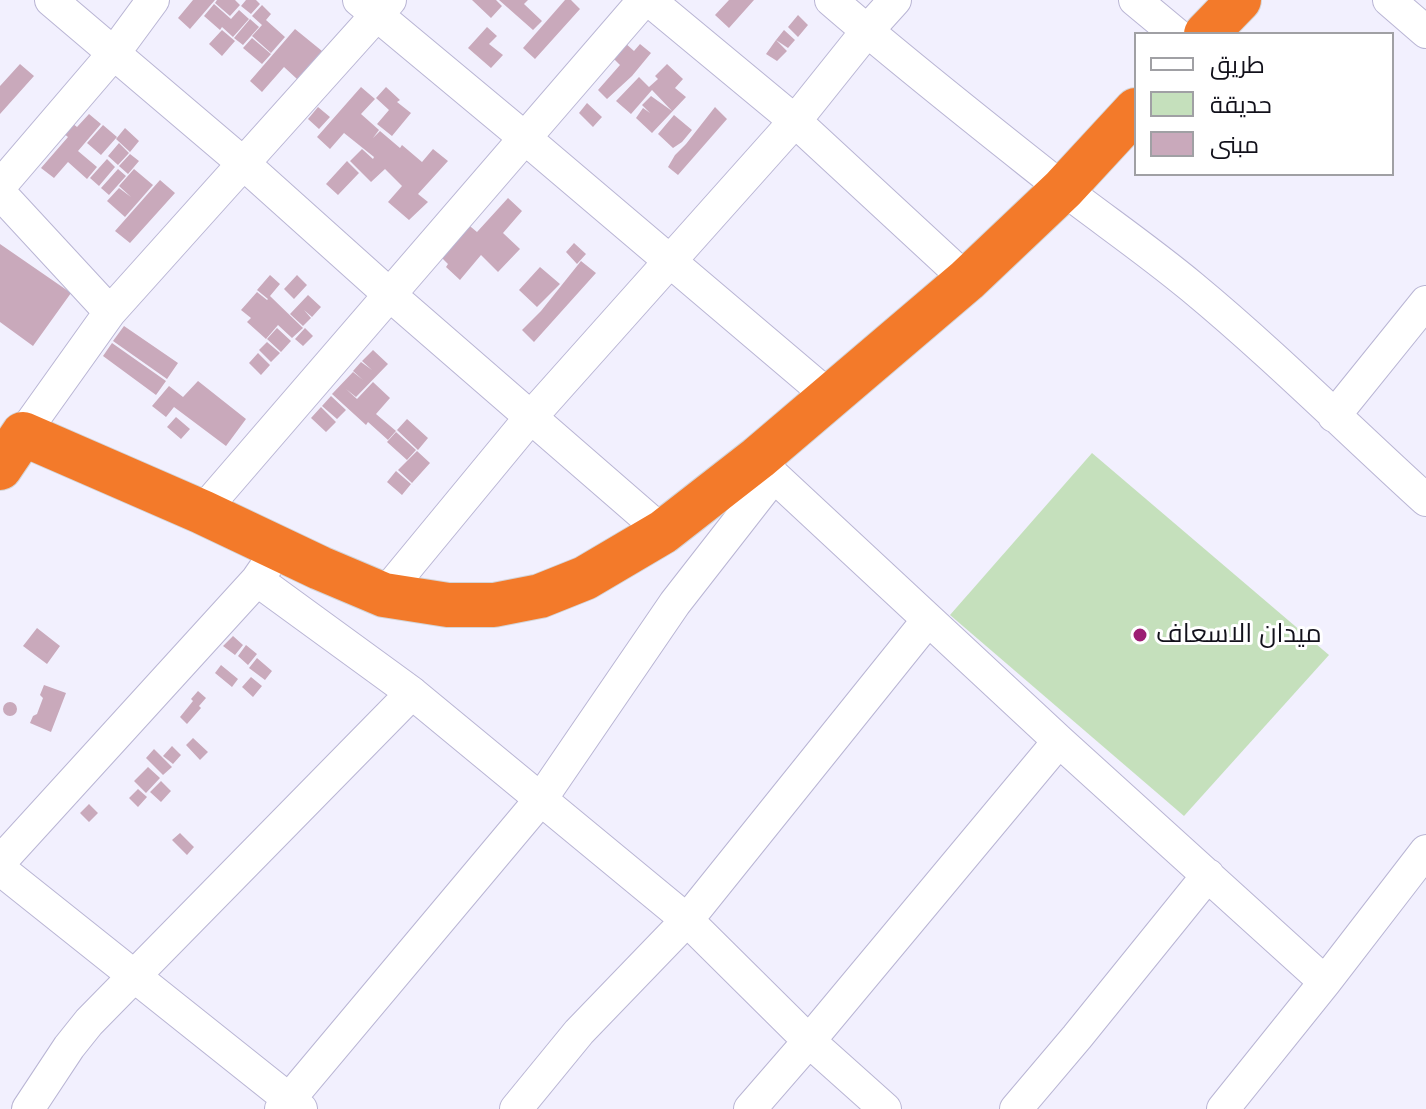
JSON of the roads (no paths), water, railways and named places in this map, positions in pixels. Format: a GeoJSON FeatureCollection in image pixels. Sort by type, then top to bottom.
{"type":"FeatureCollection","features":[{"type":"Feature","properties":{"kind":"highway"},"geometry":{"type":"LineString","coordinates":[[1208,32],[1239,0]]}},
{"type":"Feature","properties":{"kind":"highway"},"geometry":{"type":"LineString","coordinates":[[12,451],[202,512],[268,564],[320,568],[384,595],[448,605],[494,605],[540,596],[585,578],[766,467],[830,397],[967,280],[1063,189],[1134,112]]}},
{"type":"Feature","properties":{"kind":"street"},"geometry":{"type":"LineString","coordinates":[[51,0],[244,164],[663,532]]}},
{"type":"Feature","properties":{"kind":"street"},"geometry":{"type":"LineString","coordinates":[[0,186],[114,53],[153,0]]}},
{"type":"Feature","properties":{"kind":"street"},"geometry":{"type":"LineString","coordinates":[[202,512],[646,0],[795,121],[967,280]]}},
{"type":"Feature","properties":{"kind":"street"},"geometry":{"type":"LineString","coordinates":[[831,0],[1063,189],[1191,286],[1426,500]]}},
{"type":"Feature","properties":{"kind":"street"},"geometry":{"type":"LineString","coordinates":[[384,595],[530,418],[795,121],[895,0]]}},
{"type":"Feature","properties":{"kind":"street"},"geometry":{"type":"LineString","coordinates":[[1135,0],[1174,32]]}},
{"type":"Feature","properties":{"kind":"street"},"geometry":{"type":"LineString","coordinates":[[1389,0],[1426,32]]}},
{"type":"Feature","properties":{"kind":"street"},"geometry":{"type":"LineString","coordinates":[[12,451],[110,312],[244,164],[375,5],[526,139],[830,397]]}},
{"type":"Feature","properties":{"kind":"street"},"geometry":{"type":"LineString","coordinates":[[0,193],[110,312]]}},
{"type":"Feature","properties":{"kind":"street"},"geometry":{"type":"LineString","coordinates":[[1334,416],[1426,302]]}},
{"type":"Feature","properties":{"kind":"street"},"geometry":{"type":"LineString","coordinates":[[0,869],[291,1106],[541,799],[766,467],[1059,741],[1325,982]]}},
{"type":"Feature","properties":{"kind":"street"},"geometry":{"type":"LineString","coordinates":[[0,862],[268,564],[412,693],[687,920],[809,1041],[885,1109]]}},
{"type":"Feature","properties":{"kind":"street"},"geometry":{"type":"LineString","coordinates":[[516,1109],[579,1032],[687,920],[928,620]]}},
{"type":"Feature","properties":{"kind":"street"},"geometry":{"type":"LineString","coordinates":[[28,1109],[89,1022],[412,693]]}},
{"type":"Feature","properties":{"kind":"street"},"geometry":{"type":"LineString","coordinates":[[750,1109],[1059,741]]}},
{"type":"Feature","properties":{"kind":"street"},"geometry":{"type":"LineString","coordinates":[[1223,1109],[1423,863]]}},
{"type":"Feature","properties":{"kind":"street"},"geometry":{"type":"LineString","coordinates":[[1016,1109],[1208,875]]}},
{"type":"Feature","properties":{"kind":"place","name":"ميدان الاسعاف"},"geometry":{"type":"Point","coordinates":[1140,635]}}]}
